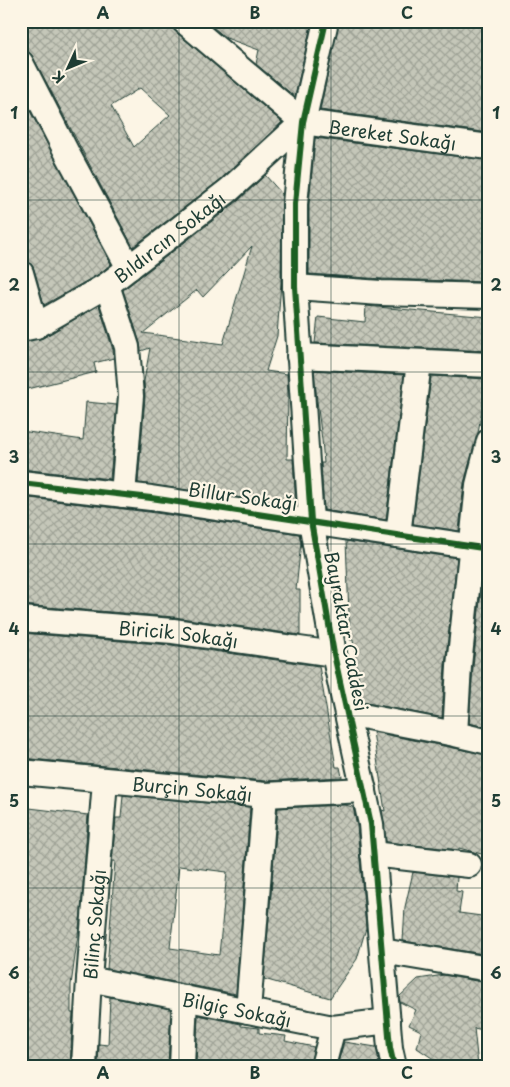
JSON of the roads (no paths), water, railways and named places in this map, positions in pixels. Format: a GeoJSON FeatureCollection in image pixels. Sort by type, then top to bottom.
{"type":"FeatureCollection","features":[{"type":"Feature","properties":{"kind":"street","name":"Bereket Sokağı"},"geometry":{"type":"LineString","coordinates":[[184,21],[303,122],[489,147]]}},
{"type":"Feature","properties":{"kind":"street","name":"Bayraktar Caddesi"},"geometry":{"type":"LineString","coordinates":[[326,21],[303,122],[295,204],[295,287],[299,356],[311,521],[334,654],[371,824],[388,1021],[394,1066]]}},
{"type":"Feature","properties":{"kind":"street"},"geometry":{"type":"LineString","coordinates":[[21,63],[129,268]]}},
{"type":"Feature","properties":{"kind":"street","name":"Bıldırcın Sokağı"},"geometry":{"type":"LineString","coordinates":[[29,328],[107,285],[229,190],[303,122]]}},
{"type":"Feature","properties":{"kind":"street"},"geometry":{"type":"LineString","coordinates":[[21,273],[29,328]]}},
{"type":"Feature","properties":{"kind":"street"},"geometry":{"type":"LineString","coordinates":[[107,285],[128,347],[131,396],[123,495]]}},
{"type":"Feature","properties":{"kind":"street"},"geometry":{"type":"LineString","coordinates":[[295,287],[381,293],[489,296]]}},
{"type":"Feature","properties":{"kind":"street"},"geometry":{"type":"LineString","coordinates":[[299,356],[489,365]]}},
{"type":"Feature","properties":{"kind":"street"},"geometry":{"type":"LineString","coordinates":[[398,535],[419,362]]}},
{"type":"Feature","properties":{"kind":"street"},"geometry":{"type":"LineString","coordinates":[[455,734],[459,666],[480,548],[478,485],[489,441]]}},
{"type":"Feature","properties":{"kind":"street","name":"Billur Sokağı"},"geometry":{"type":"LineString","coordinates":[[21,483],[150,498],[480,548]]}},
{"type":"Feature","properties":{"kind":"street","name":"Biricik Sokağı"},"geometry":{"type":"LineString","coordinates":[[21,619],[174,631],[334,654]]}},
{"type":"Feature","properties":{"kind":"street"},"geometry":{"type":"LineString","coordinates":[[347,713],[489,742]]}},
{"type":"Feature","properties":{"kind":"street","name":"Burçin Sokağı"},"geometry":{"type":"LineString","coordinates":[[21,772],[264,795],[364,790]]}},
{"type":"Feature","properties":{"kind":"street","name":"Bilinç Sokağı"},"geometry":{"type":"LineString","coordinates":[[84,1066],[88,979],[105,781]]}},
{"type":"Feature","properties":{"kind":"street"},"geometry":{"type":"LineString","coordinates":[[248,1011],[264,795]]}},
{"type":"Feature","properties":{"kind":"street"},"geometry":{"type":"LineString","coordinates":[[374,854],[469,865]]}},
{"type":"Feature","properties":{"kind":"street"},"geometry":{"type":"LineString","coordinates":[[382,951],[489,969]]}},
{"type":"Feature","properties":{"kind":"street","name":"Bilgiç Sokağı"},"geometry":{"type":"LineString","coordinates":[[88,979],[332,1028],[388,1021]]}},
{"type":"Feature","properties":{"kind":"street"},"geometry":{"type":"LineString","coordinates":[[182,1066],[185,998]]}},
{"type":"Feature","properties":{"kind":"street"},"geometry":{"type":"LineString","coordinates":[[323,1066],[332,1028]]}}]}
